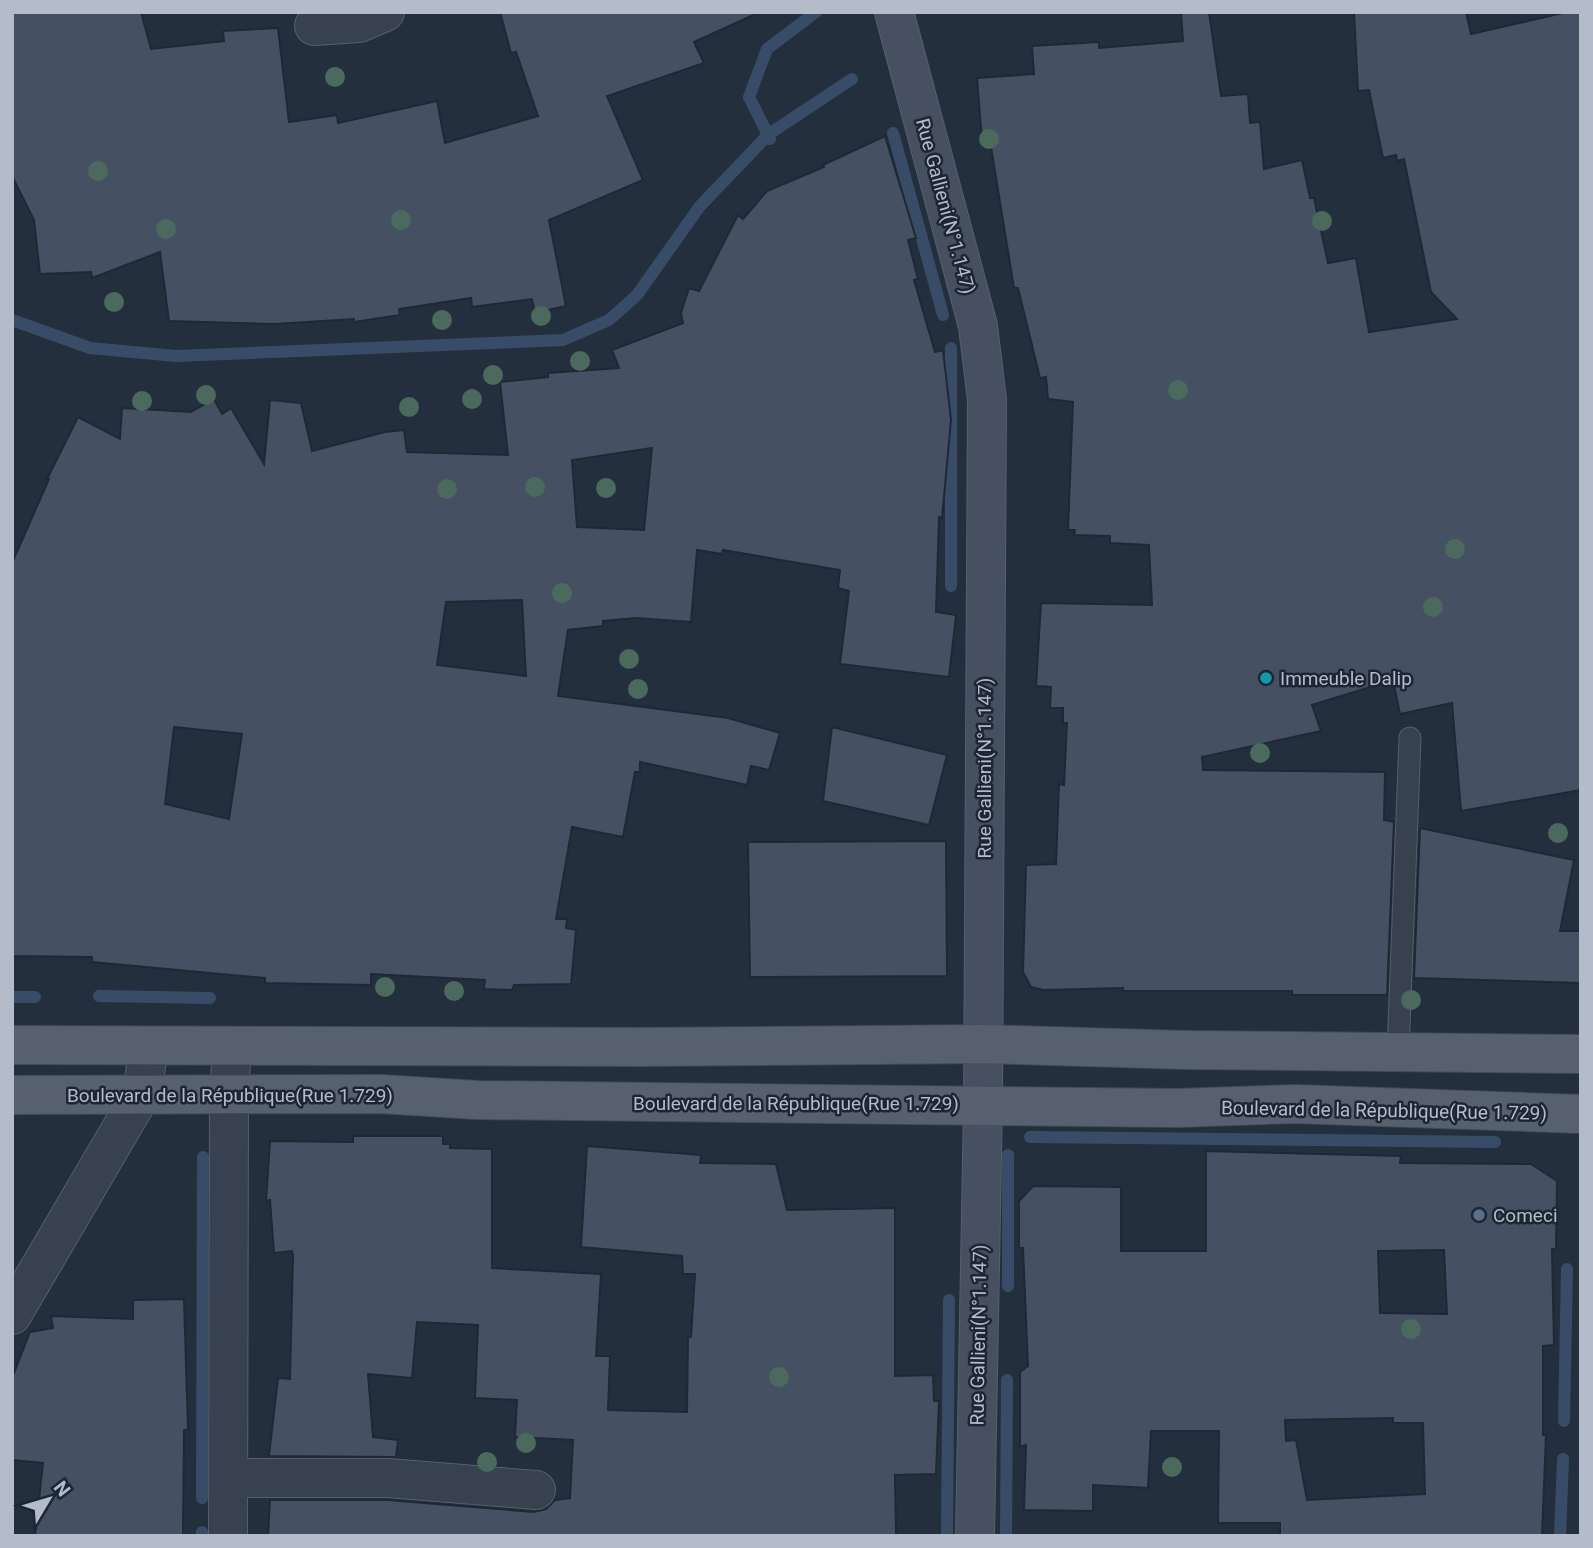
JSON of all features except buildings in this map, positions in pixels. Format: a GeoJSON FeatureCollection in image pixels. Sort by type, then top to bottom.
{"type":"FeatureCollection","features":[{"type":"Feature","properties":{"kind":"main road","name":"Rue Gallieni(N°1.147)"},"geometry":{"type":"LineString","coordinates":[[894,12],[984,356],[987,400],[983,1104],[975,1536]]}},
{"type":"Feature","properties":{"kind":"main road"},"geometry":{"type":"LineString","coordinates":[[12,1045],[232,1047],[982,1044],[1581,1054]]}},
{"type":"Feature","properties":{"kind":"main road","name":"Boulevard de la République(Rue 1.729)"},"geometry":{"type":"LineString","coordinates":[[12,1095],[381,1094],[477,1100],[1178,1108],[1295,1104],[1581,1114]]}},
{"type":"Feature","properties":{"kind":"street"},"geometry":{"type":"LineString","coordinates":[[314,26],[359,23],[385,12]]}},
{"type":"Feature","properties":{"kind":"street"},"geometry":{"type":"LineString","coordinates":[[12,1315],[142,1093],[149,1046]]}},
{"type":"Feature","properties":{"kind":"street"},"geometry":{"type":"LineString","coordinates":[[228,1536],[229,1096],[232,1047]]}},
{"type":"Feature","properties":{"kind":"street"},"geometry":{"type":"LineString","coordinates":[[228,1478],[388,1478],[536,1490]]}},
{"type":"Feature","properties":{"kind":"lane"},"geometry":{"type":"LineString","coordinates":[[1398,1052],[1410,738]]}},
{"type":"Feature","properties":{"kind":"waterway"},"geometry":{"type":"LineString","coordinates":[[770,139],[749,97],[767,49],[816,12]]}},
{"type":"Feature","properties":{"kind":"waterway"},"geometry":{"type":"LineString","coordinates":[[12,320],[90,348],[176,356],[563,340],[609,320],[637,295],[700,206],[769,134],[852,79]]}},
{"type":"Feature","properties":{"kind":"waterway"},"geometry":{"type":"LineString","coordinates":[[893,133],[943,315]]}},
{"type":"Feature","properties":{"kind":"waterway"},"geometry":{"type":"LineString","coordinates":[[951,348],[951,586]]}},
{"type":"Feature","properties":{"kind":"waterway"},"geometry":{"type":"LineString","coordinates":[[99,996],[210,998]]}},
{"type":"Feature","properties":{"kind":"waterway"},"geometry":{"type":"LineString","coordinates":[[12,997],[35,997]]}},
{"type":"Feature","properties":{"kind":"waterway"},"geometry":{"type":"LineString","coordinates":[[1030,1137],[1495,1142]]}},
{"type":"Feature","properties":{"kind":"waterway"},"geometry":{"type":"LineString","coordinates":[[1008,1155],[1008,1286]]}},
{"type":"Feature","properties":{"kind":"waterway"},"geometry":{"type":"LineString","coordinates":[[202,1498],[203,1157]]}},
{"type":"Feature","properties":{"kind":"waterway"},"geometry":{"type":"LineString","coordinates":[[1564,1421],[1567,1269]]}},
{"type":"Feature","properties":{"kind":"waterway"},"geometry":{"type":"LineString","coordinates":[[947,1536],[949,1300]]}},
{"type":"Feature","properties":{"kind":"waterway"},"geometry":{"type":"LineString","coordinates":[[1006,1536],[1007,1380]]}},
{"type":"Feature","properties":{"kind":"waterway"},"geometry":{"type":"LineString","coordinates":[[1560,1536],[1563,1459]]}},
{"type":"Feature","properties":{"kind":"place","name":"Immeuble Dalip"},"geometry":{"type":"Point","coordinates":[1266,678]}},
{"type":"Feature","properties":{"kind":"place","name":"Comeci"},"geometry":{"type":"Point","coordinates":[1479,1215]}}]}
